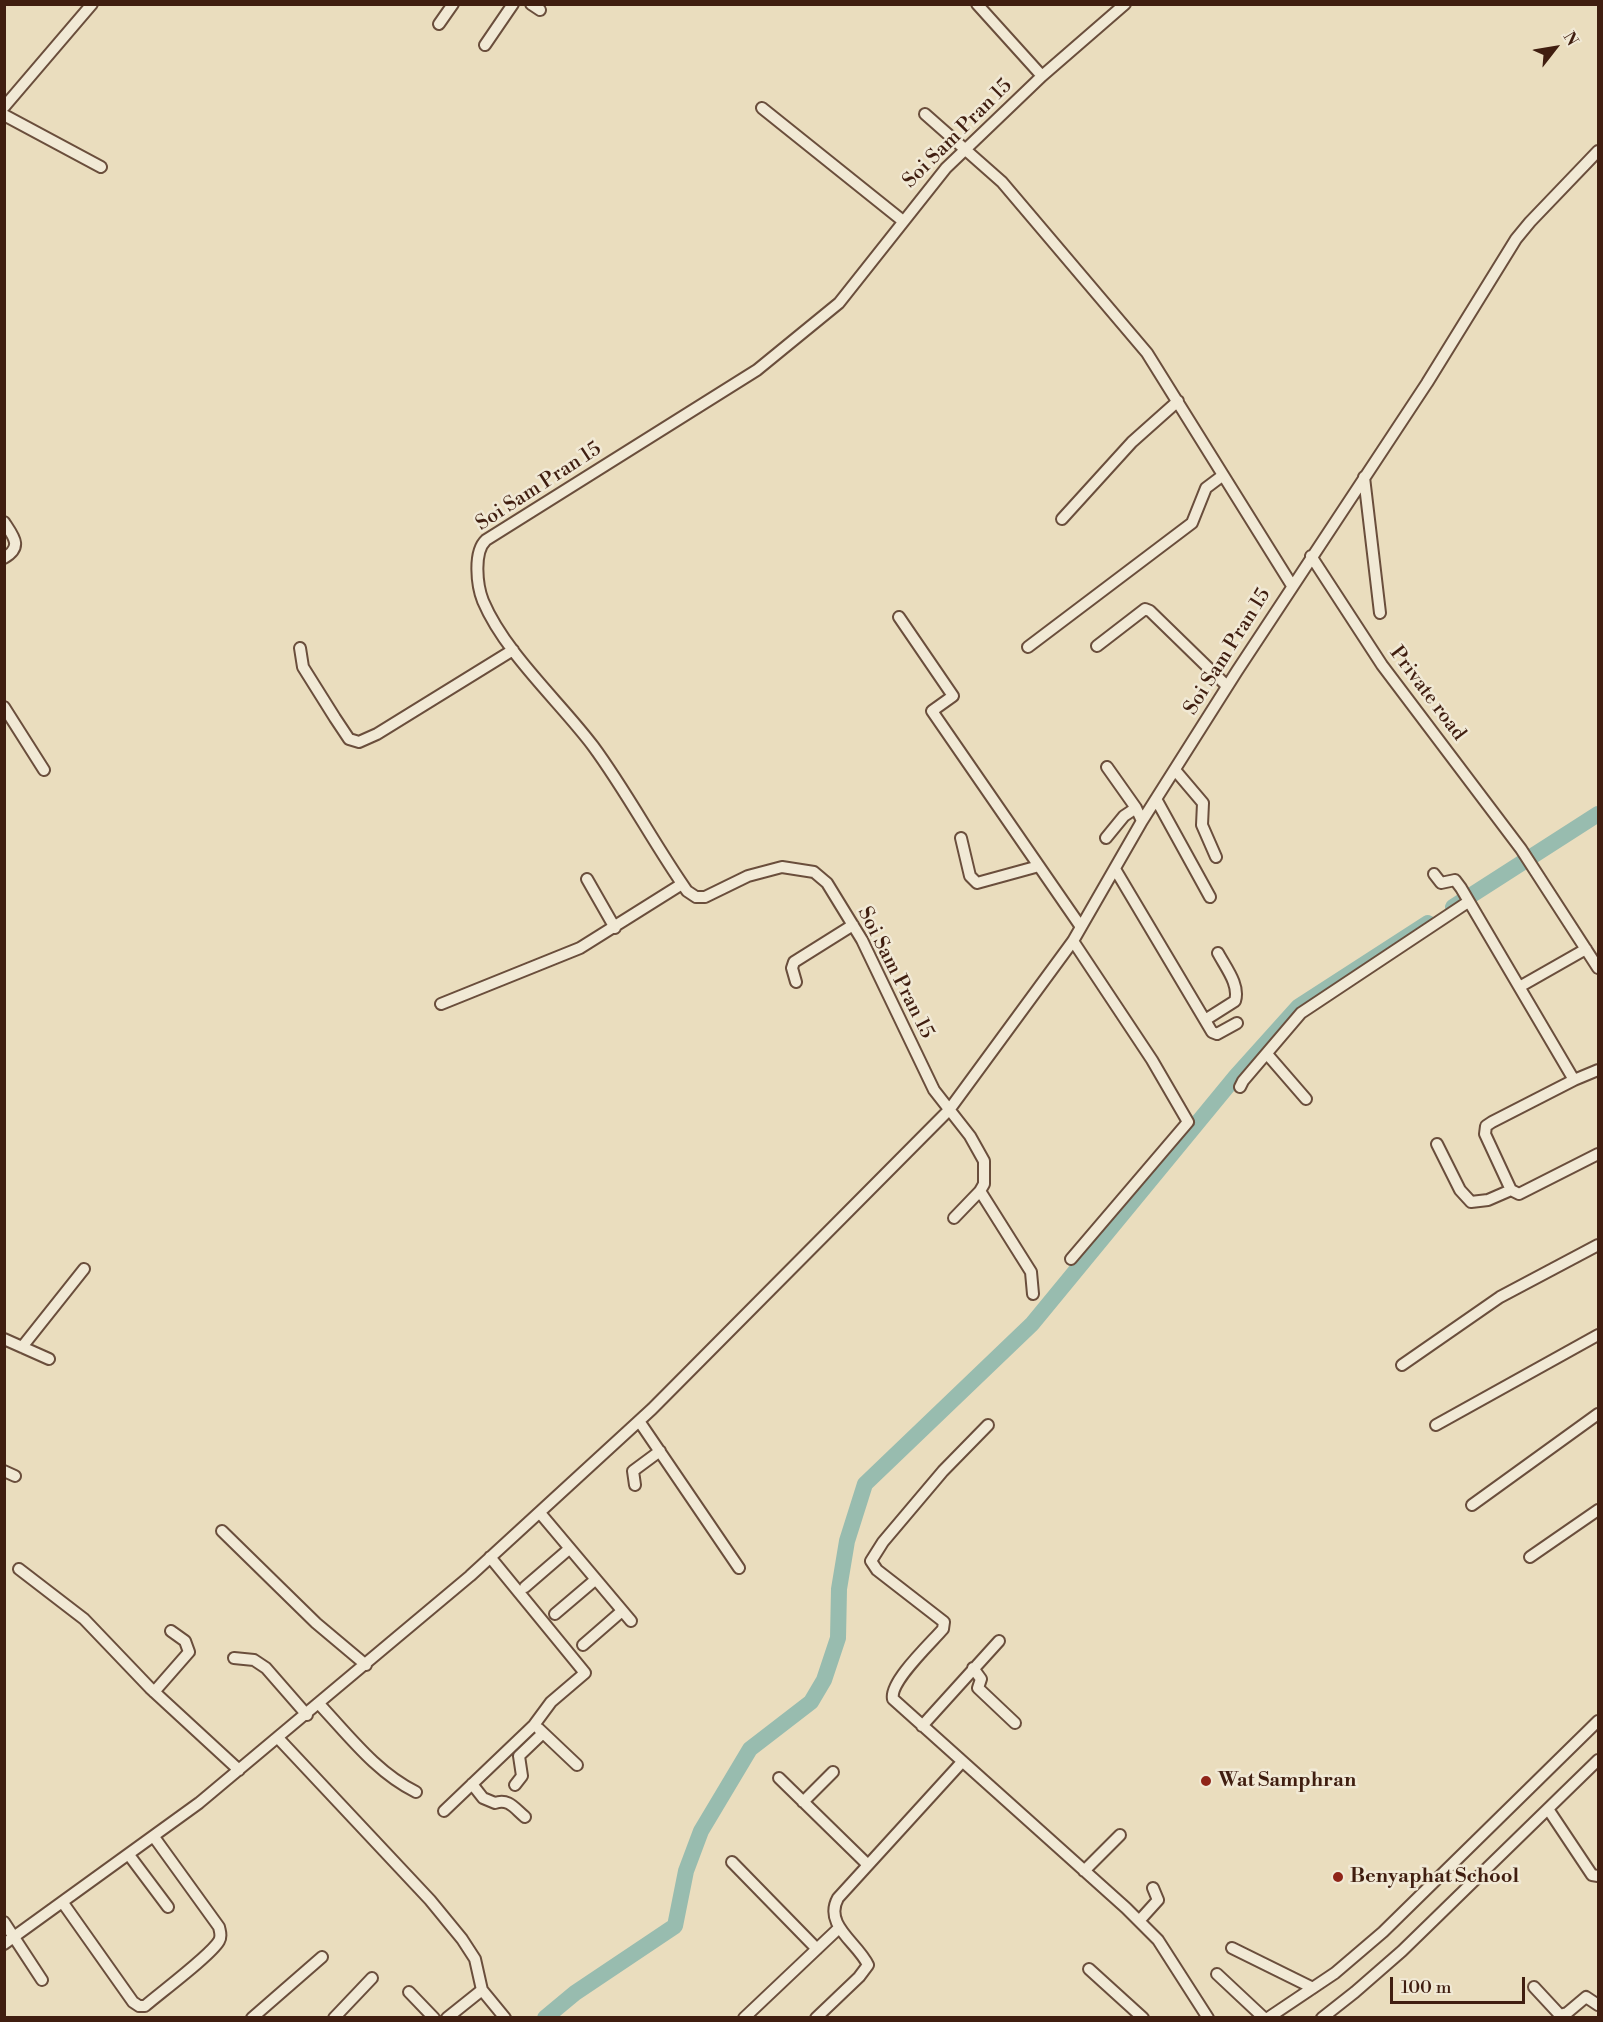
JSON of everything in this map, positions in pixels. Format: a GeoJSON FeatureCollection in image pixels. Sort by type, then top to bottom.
{"type":"FeatureCollection","features":[{"type":"Feature","properties":{"kind":"street"},"geometry":{"type":"LineString","coordinates":[[6,101],[92,4]]}},
{"type":"Feature","properties":{"kind":"street"},"geometry":{"type":"LineString","coordinates":[[439,24],[453,4]]}},
{"type":"Feature","properties":{"kind":"street"},"geometry":{"type":"LineString","coordinates":[[486,45],[513,4]]}},
{"type":"Feature","properties":{"kind":"street"},"geometry":{"type":"LineString","coordinates":[[977,4],[1042,76]]}},
{"type":"Feature","properties":{"kind":"street","name":"Soi Sam Pran 15"},"geometry":{"type":"LineString","coordinates":[[1125,4],[1042,76],[934,180],[839,303],[757,370],[481,544],[478,556],[483,600],[513,650],[593,746],[682,884],[696,897],[705,897],[765,870],[782,867],[814,872],[827,883],[853,925],[934,1090],[949,1110],[1074,941],[1142,821],[1292,584],[1427,383],[1516,239],[1599,151]]}},
{"type":"Feature","properties":{"kind":"street"},"geometry":{"type":"LineString","coordinates":[[762,108],[903,221]]}},
{"type":"Feature","properties":{"kind":"street"},"geometry":{"type":"LineString","coordinates":[[925,114],[966,147],[1002,182],[1147,353],[1222,476],[1292,584]]}},
{"type":"Feature","properties":{"kind":"street"},"geometry":{"type":"LineString","coordinates":[[4,115],[101,167]]}},
{"type":"Feature","properties":{"kind":"street"},"geometry":{"type":"LineString","coordinates":[[1062,519],[1132,442],[1178,401]]}},
{"type":"Feature","properties":{"kind":"street"},"geometry":{"type":"LineString","coordinates":[[1028,647],[1192,523],[1206,488],[1222,476]]}},
{"type":"Feature","properties":{"kind":"street"},"geometry":{"type":"LineString","coordinates":[[1364,477],[1380,613]]}},
{"type":"Feature","properties":{"kind":"street"},"geometry":{"type":"LineString","coordinates":[[4,522],[16,540],[17,547],[14,553],[4,558]]}},
{"type":"Feature","properties":{"kind":"street","name":"Private road"},"geometry":{"type":"LineString","coordinates":[[1311,556],[1382,665],[1536,870],[1599,968]]}},
{"type":"Feature","properties":{"kind":"street"},"geometry":{"type":"LineString","coordinates":[[1097,646],[1145,609],[1150,611],[1227,686]]}},
{"type":"Feature","properties":{"kind":"street"},"geometry":{"type":"LineString","coordinates":[[899,617],[953,696],[932,711],[1081,927]]}},
{"type":"Feature","properties":{"kind":"street"},"geometry":{"type":"LineString","coordinates":[[300,648],[301,662],[319,693],[349,739],[359,742],[377,734],[513,650]]}},
{"type":"Feature","properties":{"kind":"street"},"geometry":{"type":"LineString","coordinates":[[4,707],[44,770]]}},
{"type":"Feature","properties":{"kind":"street"},"geometry":{"type":"LineString","coordinates":[[1107,767],[1136,808],[1142,821]]}},
{"type":"Feature","properties":{"kind":"street"},"geometry":{"type":"LineString","coordinates":[[1175,770],[1203,803],[1202,825],[1216,857]]}},
{"type":"Feature","properties":{"kind":"street"},"geometry":{"type":"LineString","coordinates":[[1156,799],[1210,897]]}},
{"type":"Feature","properties":{"kind":"street"},"geometry":{"type":"LineString","coordinates":[[1106,838],[1124,816],[1136,808]]}},
{"type":"Feature","properties":{"kind":"street"},"geometry":{"type":"LineString","coordinates":[[961,838],[970,876],[977,883],[1039,866]]}},
{"type":"Feature","properties":{"kind":"street"},"geometry":{"type":"LineString","coordinates":[[1115,869],[1205,1020],[1216,1034],[1237,1023]]}},
{"type":"Feature","properties":{"kind":"street"},"geometry":{"type":"LineString","coordinates":[[1434,874],[1441,883],[1455,880],[1461,888],[1521,986],[1574,1080]]}},
{"type":"Feature","properties":{"kind":"street"},"geometry":{"type":"LineString","coordinates":[[587,879],[615,928]]}},
{"type":"Feature","properties":{"kind":"street"},"geometry":{"type":"LineString","coordinates":[[441,1004],[563,956],[615,928],[682,884]]}},
{"type":"Feature","properties":{"kind":"street"},"geometry":{"type":"LineString","coordinates":[[1240,1088],[1301,1013],[1468,901]]}},
{"type":"Feature","properties":{"kind":"street"},"geometry":{"type":"LineString","coordinates":[[796,982],[792,968],[794,962],[853,925]]}},
{"type":"Feature","properties":{"kind":"street"},"geometry":{"type":"LineString","coordinates":[[1071,1259],[1188,1122],[1152,1060],[1074,941]]}},
{"type":"Feature","properties":{"kind":"street"},"geometry":{"type":"LineString","coordinates":[[1521,986],[1586,949]]}},
{"type":"Feature","properties":{"kind":"street"},"geometry":{"type":"LineString","coordinates":[[1205,1020],[1235,1002],[1237,995],[1234,983],[1218,953]]}},
{"type":"Feature","properties":{"kind":"street"},"geometry":{"type":"LineString","coordinates":[[1267,1053],[1306,1099]]}},
{"type":"Feature","properties":{"kind":"street"},"geometry":{"type":"LineString","coordinates":[[1599,1070],[1574,1080],[1492,1122],[1485,1129],[1488,1142],[1511,1190],[1520,1194],[1599,1154]]}},
{"type":"Feature","properties":{"kind":"street"},"geometry":{"type":"LineString","coordinates":[[4,1944],[154,1837],[279,1739],[540,1513],[639,1421],[949,1110],[970,1136],[984,1161],[984,1184],[954,1218]]}},
{"type":"Feature","properties":{"kind":"street"},"geometry":{"type":"LineString","coordinates":[[1437,1144],[1460,1190],[1471,1202],[1488,1200],[1511,1190]]}},
{"type":"Feature","properties":{"kind":"street"},"geometry":{"type":"LineString","coordinates":[[980,1191],[1031,1272],[1033,1294]]}},
{"type":"Feature","properties":{"kind":"street"},"geometry":{"type":"LineString","coordinates":[[1402,1365],[1500,1298],[1599,1245]]}},
{"type":"Feature","properties":{"kind":"street"},"geometry":{"type":"LineString","coordinates":[[22,1347],[84,1269]]}},
{"type":"Feature","properties":{"kind":"street"},"geometry":{"type":"LineString","coordinates":[[1436,1425],[1599,1335]]}},
{"type":"Feature","properties":{"kind":"street"},"geometry":{"type":"LineString","coordinates":[[4,1339],[49,1359]]}},
{"type":"Feature","properties":{"kind":"street"},"geometry":{"type":"LineString","coordinates":[[1472,1505],[1599,1414]]}},
{"type":"Feature","properties":{"kind":"street"},"geometry":{"type":"LineString","coordinates":[[639,1421],[739,1568]]}},
{"type":"Feature","properties":{"kind":"street"},"geometry":{"type":"LineString","coordinates":[[987,1425],[943,1471],[883,1542],[871,1562],[877,1570],[945,1622],[943,1629],[892,1690],[897,1705],[1139,1921],[1163,1946],[1208,2018]]}},
{"type":"Feature","properties":{"kind":"street"},"geometry":{"type":"LineString","coordinates":[[634,1485],[633,1471],[660,1451]]}},
{"type":"Feature","properties":{"kind":"street"},"geometry":{"type":"LineString","coordinates":[[4,1471],[15,1476]]}},
{"type":"Feature","properties":{"kind":"street"},"geometry":{"type":"LineString","coordinates":[[1530,1557],[1599,1510]]}},
{"type":"Feature","properties":{"kind":"street"},"geometry":{"type":"LineString","coordinates":[[540,1513],[631,1622]]}},
{"type":"Feature","properties":{"kind":"street"},"geometry":{"type":"LineString","coordinates":[[222,1531],[316,1623],[366,1665]]}},
{"type":"Feature","properties":{"kind":"street"},"geometry":{"type":"LineString","coordinates":[[525,1587],[569,1549]]}},
{"type":"Feature","properties":{"kind":"street"},"geometry":{"type":"LineString","coordinates":[[490,1557],[585,1672],[551,1702],[539,1729],[519,1756],[522,1776],[515,1785]]}},
{"type":"Feature","properties":{"kind":"street"},"geometry":{"type":"LineString","coordinates":[[19,1569],[84,1619],[154,1692],[239,1770]]}},
{"type":"Feature","properties":{"kind":"street"},"geometry":{"type":"LineString","coordinates":[[555,1614],[595,1580]]}},
{"type":"Feature","properties":{"kind":"street"},"geometry":{"type":"LineString","coordinates":[[583,1645],[622,1611]]}},
{"type":"Feature","properties":{"kind":"street"},"geometry":{"type":"LineString","coordinates":[[154,1692],[189,1652],[185,1641],[171,1631]]}},
{"type":"Feature","properties":{"kind":"street"},"geometry":{"type":"LineString","coordinates":[[922,1726],[999,1641]]}},
{"type":"Feature","properties":{"kind":"street"},"geometry":{"type":"LineString","coordinates":[[234,1659],[254,1660],[266,1668],[307,1715]]}},
{"type":"Feature","properties":{"kind":"street"},"geometry":{"type":"LineString","coordinates":[[973,1668],[981,1679],[978,1688],[1015,1723]]}},
{"type":"Feature","properties":{"kind":"street"},"geometry":{"type":"LineString","coordinates":[[320,1705],[397,1783],[416,1792]]}},
{"type":"Feature","properties":{"kind":"street"},"geometry":{"type":"LineString","coordinates":[[1217,1974],[1266,2018],[1313,1988],[1383,1932],[1599,1721]]}},
{"type":"Feature","properties":{"kind":"street"},"geometry":{"type":"LineString","coordinates":[[539,1729],[577,1765]]}},
{"type":"Feature","properties":{"kind":"street"},"geometry":{"type":"LineString","coordinates":[[444,1811],[472,1784],[539,1729]]}},
{"type":"Feature","properties":{"kind":"street"},"geometry":{"type":"LineString","coordinates":[[279,1739],[430,1900],[462,1939],[475,1959],[482,1990],[505,2018]]}},
{"type":"Feature","properties":{"kind":"street"},"geometry":{"type":"LineString","coordinates":[[1322,2018],[1349,1998],[1402,1950],[1599,1760]]}},
{"type":"Feature","properties":{"kind":"street"},"geometry":{"type":"LineString","coordinates":[[816,2018],[859,1977],[868,1965],[839,1928],[834,1905],[867,1864],[962,1762]]}},
{"type":"Feature","properties":{"kind":"street"},"geometry":{"type":"LineString","coordinates":[[803,1802],[833,1772]]}},
{"type":"Feature","properties":{"kind":"street"},"geometry":{"type":"LineString","coordinates":[[779,1778],[867,1864]]}},
{"type":"Feature","properties":{"kind":"street"},"geometry":{"type":"LineString","coordinates":[[472,1784],[483,1798],[495,1803],[502,1800],[525,1818]]}},
{"type":"Feature","properties":{"kind":"street"},"geometry":{"type":"LineString","coordinates":[[1548,1809],[1592,1875],[1599,1876]]}},
{"type":"Feature","properties":{"kind":"street"},"geometry":{"type":"LineString","coordinates":[[1084,1871],[1120,1835]]}},
{"type":"Feature","properties":{"kind":"street"},"geometry":{"type":"LineString","coordinates":[[63,1903],[133,2002],[139,2006],[145,2006],[219,1942],[221,1936],[219,1928],[154,1837]]}},
{"type":"Feature","properties":{"kind":"street"},"geometry":{"type":"LineString","coordinates":[[129,1855],[168,1907]]}},
{"type":"Feature","properties":{"kind":"street"},"geometry":{"type":"LineString","coordinates":[[732,1862],[817,1948]]}},
{"type":"Feature","properties":{"kind":"street"},"geometry":{"type":"LineString","coordinates":[[1139,1921],[1158,1900],[1153,1888]]}},
{"type":"Feature","properties":{"kind":"street"},"geometry":{"type":"LineString","coordinates":[[4,1922],[42,1980]]}},
{"type":"Feature","properties":{"kind":"street"},"geometry":{"type":"LineString","coordinates":[[744,2018],[839,1928]]}},
{"type":"Feature","properties":{"kind":"street"},"geometry":{"type":"LineString","coordinates":[[1232,1948],[1313,1988]]}},
{"type":"Feature","properties":{"kind":"street"},"geometry":{"type":"LineString","coordinates":[[252,2018],[322,1957]]}},
{"type":"Feature","properties":{"kind":"street"},"geometry":{"type":"LineString","coordinates":[[1089,1969],[1143,2018]]}},
{"type":"Feature","properties":{"kind":"street"},"geometry":{"type":"LineString","coordinates":[[334,2018],[372,1978]]}},
{"type":"Feature","properties":{"kind":"street"},"geometry":{"type":"LineString","coordinates":[[1534,1987],[1560,2015],[1567,2013],[1586,1997],[1599,2004]]}},
{"type":"Feature","properties":{"kind":"street"},"geometry":{"type":"LineString","coordinates":[[447,2018],[482,1990]]}},
{"type":"Feature","properties":{"kind":"street"},"geometry":{"type":"LineString","coordinates":[[409,1992],[435,2018]]}},
{"type":"Feature","properties":{"kind":"waterway"},"geometry":{"type":"LineString","coordinates":[[1453,907],[1598,814]]}},
{"type":"Feature","properties":{"kind":"waterway"},"geometry":{"type":"LineString","coordinates":[[545,2018],[575,1993],[675,1926],[686,1871],[701,1831],[750,1749],[811,1702],[824,1680],[838,1638],[839,1589],[847,1541],[865,1484],[1032,1324],[1236,1076],[1298,1007],[1428,923]]}},
{"type":"Feature","properties":{"kind":"place","name":"Wat Samphran"},"geometry":{"type":"Point","coordinates":[1206,1781]}},
{"type":"Feature","properties":{"kind":"place","name":"Benyaphat School"},"geometry":{"type":"Point","coordinates":[1338,1877]}}]}
